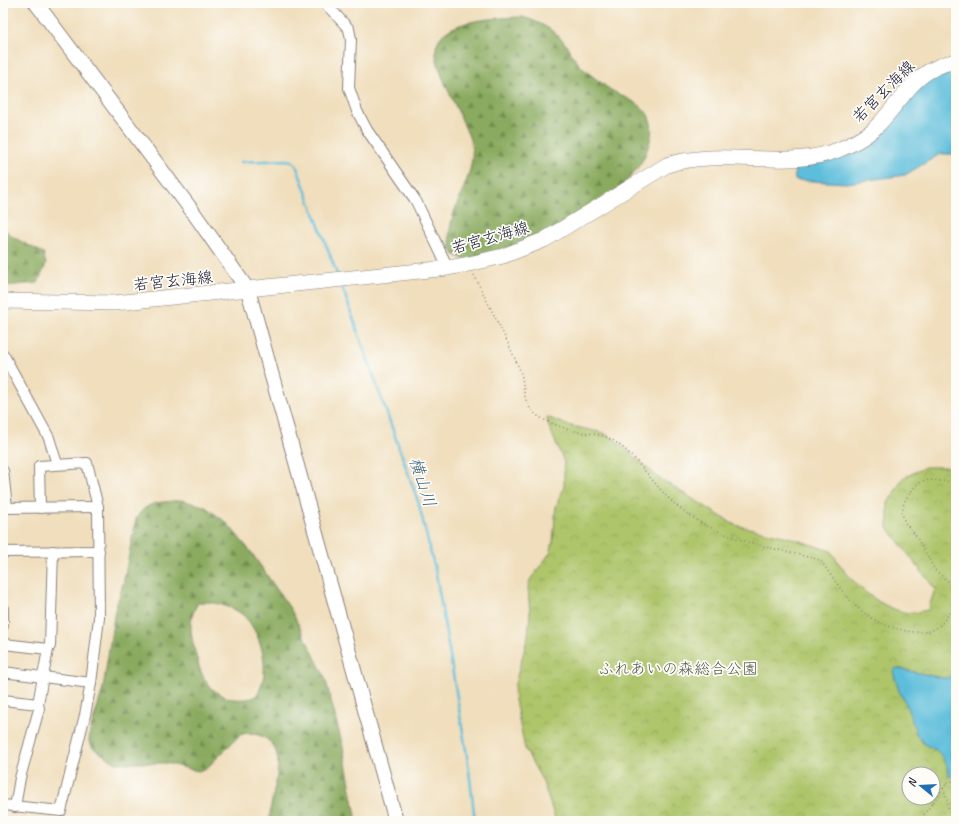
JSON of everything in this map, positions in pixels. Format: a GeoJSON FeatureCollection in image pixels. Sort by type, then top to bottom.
{"type":"FeatureCollection","features":[{"type":"Feature","properties":{"kind":"main road","name":"若宮玄海線"},"geometry":{"type":"LineString","coordinates":[[3,300],[115,304],[448,268],[503,256],[544,240],[576,222],[655,171],[684,160],[726,157],[788,159],[815,157],[838,150],[868,134],[878,125],[911,85],[925,72],[942,64],[956,61]]}},
{"type":"Feature","properties":{"kind":"street"},"geometry":{"type":"LineString","coordinates":[[36,3],[197,218],[248,290],[396,821]]}},
{"type":"Feature","properties":{"kind":"street"},"geometry":{"type":"LineString","coordinates":[[325,3],[349,29],[351,39],[349,88],[356,111],[367,130],[416,201],[448,268]]}},
{"type":"Feature","properties":{"kind":"street"},"geometry":{"type":"LineString","coordinates":[[3,354],[49,438],[57,464]]}},
{"type":"Feature","properties":{"kind":"street"},"geometry":{"type":"LineString","coordinates":[[3,805],[61,811],[91,683],[99,618],[98,507],[87,463],[39,466],[40,508]]}},
{"type":"Feature","properties":{"kind":"street"},"geometry":{"type":"LineString","coordinates":[[3,471],[5,508],[98,507]]}},
{"type":"Feature","properties":{"kind":"street"},"geometry":{"type":"LineString","coordinates":[[15,807],[20,778],[36,726],[39,709],[38,704],[48,649],[50,646],[53,551]]}},
{"type":"Feature","properties":{"kind":"street"},"geometry":{"type":"LineString","coordinates":[[3,552],[98,551]]}},
{"type":"Feature","properties":{"kind":"street"},"geometry":{"type":"LineString","coordinates":[[3,608],[3,626]]}},
{"type":"Feature","properties":{"kind":"street"},"geometry":{"type":"LineString","coordinates":[[3,645],[48,649]]}},
{"type":"Feature","properties":{"kind":"street"},"geometry":{"type":"LineString","coordinates":[[3,672],[91,683]]}},
{"type":"Feature","properties":{"kind":"street"},"geometry":{"type":"LineString","coordinates":[[3,700],[38,704]]}},
{"type":"Feature","properties":{"kind":"path"},"geometry":{"type":"LineString","coordinates":[[469,264],[520,370],[525,401],[535,414],[571,429],[606,437],[633,458],[658,489],[675,505],[708,526],[743,542],[820,560],[858,608],[872,620],[882,625],[912,632],[932,630],[943,622],[956,604]]}},
{"type":"Feature","properties":{"kind":"path"},"geometry":{"type":"LineString","coordinates":[[956,482],[930,480],[922,481],[916,485],[904,502],[902,513],[905,523],[916,536],[935,570],[956,588]]}},
{"type":"Feature","properties":{"kind":"path"},"geometry":{"type":"LineString","coordinates":[[919,821],[948,782],[956,780]]}},
{"type":"Feature","properties":{"kind":"path"},"geometry":{"type":"LineString","coordinates":[[943,788],[952,821]]}},
{"type":"Feature","properties":{"kind":"green space"},"geometry":{"type":"Polygon","coordinates":[[[523,17],[535,21],[555,33],[564,42],[582,68],[614,92],[641,106],[649,117],[652,128],[651,137],[639,166],[622,185],[599,203],[573,219],[545,233],[467,261],[453,254],[450,241],[450,229],[456,206],[470,170],[472,148],[468,134],[440,72],[436,55],[437,43],[444,34],[455,27],[469,22],[499,18],[523,17]]]}},
{"type":"Feature","properties":{"kind":"green space"},"geometry":{"type":"Polygon","coordinates":[[[3,228],[13,237],[43,253],[46,264],[38,283],[3,286],[3,228]]]}},
{"type":"Feature","properties":{"kind":"green space","name":"ふれあいの森総合公園"},"geometry":{"type":"Polygon","coordinates":[[[547,417],[567,425],[604,433],[614,439],[659,478],[735,525],[788,537],[831,551],[845,572],[874,599],[897,610],[909,613],[928,610],[935,589],[888,528],[888,503],[903,478],[925,467],[956,467],[956,821],[556,821],[543,782],[525,749],[514,695],[515,684],[528,636],[530,615],[528,587],[530,580],[550,553],[553,542],[556,506],[564,487],[564,462],[549,427],[547,417]]]}},
{"type":"Feature","properties":{"kind":"green space"},"geometry":{"type":"Polygon","coordinates":[[[181,500],[204,506],[226,522],[251,552],[291,610],[325,677],[343,747],[357,821],[270,821],[270,810],[278,762],[276,752],[271,743],[256,734],[248,733],[240,735],[207,768],[198,771],[166,763],[116,763],[93,748],[89,742],[90,732],[103,688],[115,610],[123,584],[136,519],[145,508],[150,505],[161,502],[181,500]],[[198,603],[192,617],[191,631],[199,668],[207,683],[219,694],[235,699],[252,698],[258,693],[264,674],[263,654],[256,634],[252,626],[242,614],[226,606],[198,603]]]}},
{"type":"Feature","properties":{"kind":"water"},"geometry":{"type":"Polygon","coordinates":[[[956,67],[956,156],[952,154],[940,154],[905,175],[846,183],[795,180],[794,165],[845,154],[866,144],[923,81],[943,75],[956,67]]]}},
{"type":"Feature","properties":{"kind":"water"},"geometry":{"type":"Polygon","coordinates":[[[896,668],[942,678],[947,678],[956,673],[956,775],[949,777],[947,766],[941,755],[936,750],[924,744],[917,735],[906,704],[899,691],[893,671],[896,668]]]}},
{"type":"Feature","properties":{"kind":"waterway","name":"横山川"},"geometry":{"type":"LineString","coordinates":[[241,162],[286,160],[291,161],[296,165],[337,274]]}},
{"type":"Feature","properties":{"kind":"waterway","name":"横山川"},"geometry":{"type":"LineString","coordinates":[[341,284],[418,501],[436,574],[468,762],[475,821]]}}]}
